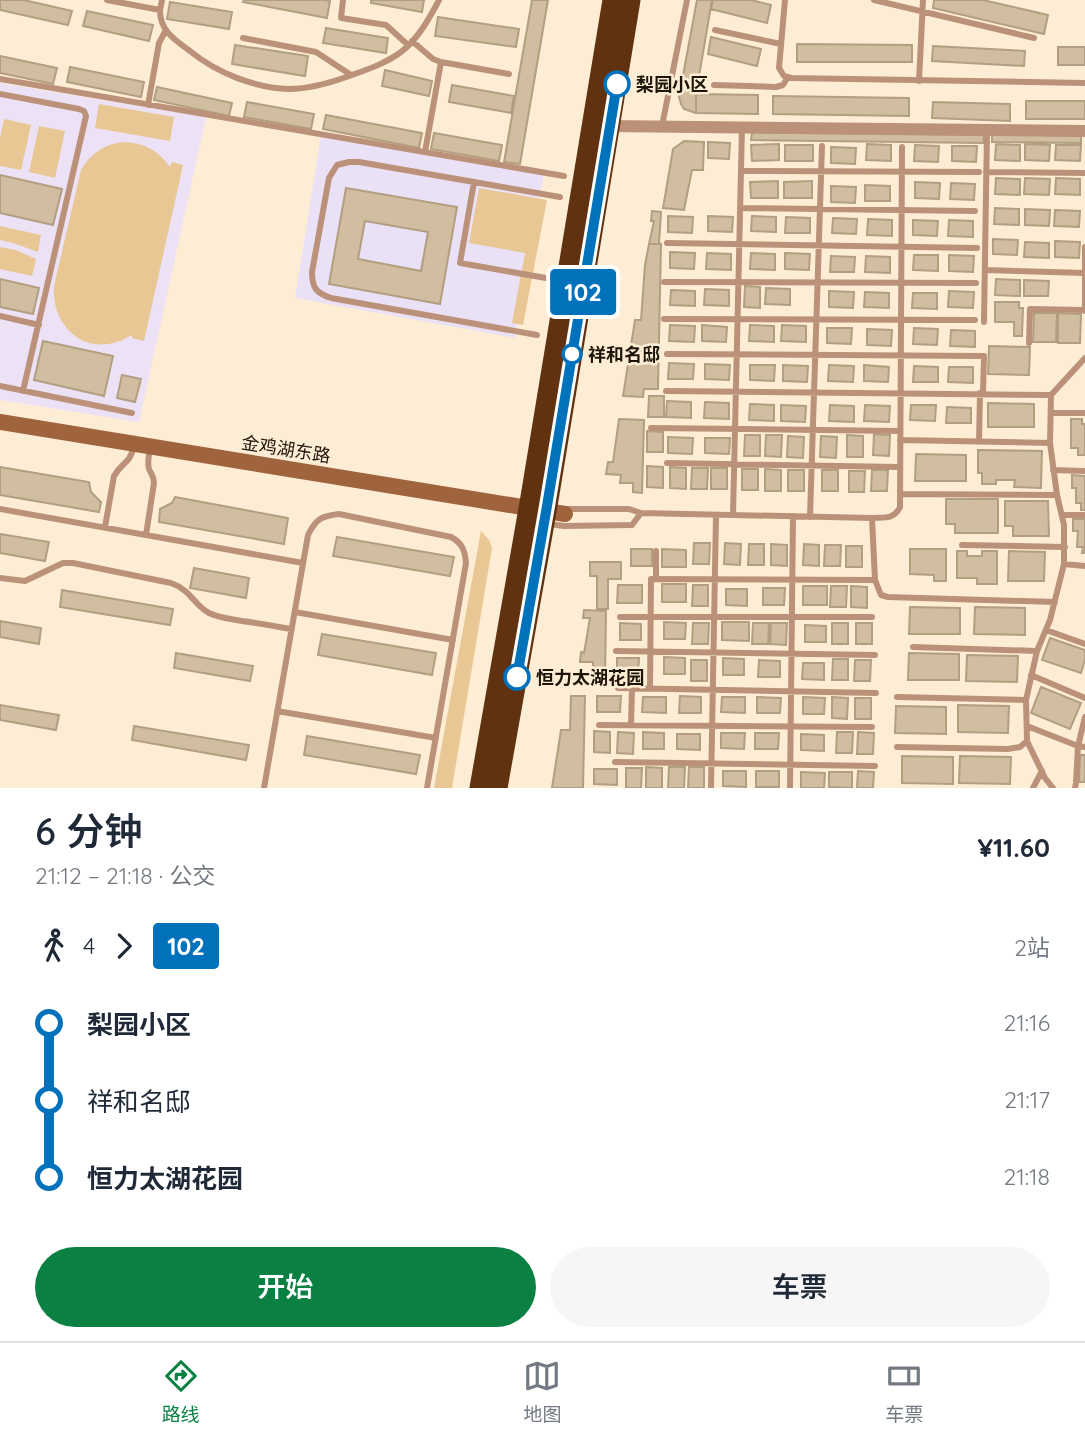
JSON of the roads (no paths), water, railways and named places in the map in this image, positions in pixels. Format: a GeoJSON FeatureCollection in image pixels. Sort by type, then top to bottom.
{"type":"FeatureCollection","features":[{"type":"Feature","properties":{"kind":"highway"},"geometry":{"type":"LineString","coordinates":[[602,127],[613,0]]}},
{"type":"Feature","properties":{"kind":"highway"},"geometry":{"type":"LineString","coordinates":[[497,788],[602,127],[630,0]]}},
{"type":"Feature","properties":{"kind":"highway"},"geometry":{"type":"LineString","coordinates":[[480,788],[541,512]]}},
{"type":"Feature","properties":{"kind":"street"},"geometry":{"type":"LineString","coordinates":[[602,127],[1085,131]]}},
{"type":"Feature","properties":{"kind":"street","name":"金鸡湖东路"},"geometry":{"type":"LineString","coordinates":[[0,422],[541,512]]}},
{"type":"Feature","properties":{"kind":"lane"},"geometry":{"type":"LineString","coordinates":[[107,0],[160,10]]}},
{"type":"Feature","properties":{"kind":"lane"},"geometry":{"type":"LineString","coordinates":[[162,0],[160,18],[163,26],[201,60],[229,75],[290,89],[314,86],[373,68],[401,51],[419,34],[439,0]]}},
{"type":"Feature","properties":{"kind":"lane"},"geometry":{"type":"LineString","coordinates":[[343,0],[341,18],[386,25],[441,62],[509,74]]}},
{"type":"Feature","properties":{"kind":"lane"},"geometry":{"type":"LineString","coordinates":[[662,126],[687,0]]}},
{"type":"Feature","properties":{"kind":"lane"},"geometry":{"type":"LineString","coordinates":[[785,0],[779,68],[784,76],[1085,83]]}},
{"type":"Feature","properties":{"kind":"lane"},"geometry":{"type":"LineString","coordinates":[[874,0],[1034,38]]}},
{"type":"Feature","properties":{"kind":"lane"},"geometry":{"type":"LineString","coordinates":[[919,81],[923,0]]}},
{"type":"Feature","properties":{"kind":"lane"},"geometry":{"type":"LineString","coordinates":[[148,105],[159,43],[166,30]]}},
{"type":"Feature","properties":{"kind":"lane"},"geometry":{"type":"LineString","coordinates":[[715,30],[781,44]]}},
{"type":"Feature","properties":{"kind":"lane"},"geometry":{"type":"LineString","coordinates":[[243,38],[316,52],[351,75]]}},
{"type":"Feature","properties":{"kind":"lane"},"geometry":{"type":"LineString","coordinates":[[425,152],[441,62]]}},
{"type":"Feature","properties":{"kind":"lane"},"geometry":{"type":"LineString","coordinates":[[713,85],[776,87],[783,85],[788,77]]}},
{"type":"Feature","properties":{"kind":"lane"},"geometry":{"type":"LineString","coordinates":[[0,79],[564,176]]}},
{"type":"Feature","properties":{"kind":"lane"},"geometry":{"type":"LineString","coordinates":[[0,94],[79,109],[86,116],[23,391]]}},
{"type":"Feature","properties":{"kind":"lane"},"geometry":{"type":"LineString","coordinates":[[733,514],[743,127]]}},
{"type":"Feature","properties":{"kind":"lane"},"geometry":{"type":"LineString","coordinates":[[985,322],[983,172],[987,130]]}},
{"type":"Feature","properties":{"kind":"lane"},"geometry":{"type":"LineString","coordinates":[[810,516],[822,146]]}},
{"type":"Feature","properties":{"kind":"lane"},"geometry":{"type":"LineString","coordinates":[[541,512],[566,509],[629,509],[641,513],[872,518],[892,517],[897,513],[900,507],[902,147]]}},
{"type":"Feature","properties":{"kind":"lane"},"geometry":{"type":"LineString","coordinates":[[537,335],[331,298],[321,295],[315,289],[312,272],[329,178],[337,165],[359,162],[560,197]]}},
{"type":"Feature","properties":{"kind":"lane"},"geometry":{"type":"LineString","coordinates":[[741,171],[1085,173]]}},
{"type":"Feature","properties":{"kind":"lane"},"geometry":{"type":"LineString","coordinates":[[474,182],[460,263],[546,278]]}},
{"type":"Feature","properties":{"kind":"lane"},"geometry":{"type":"LineString","coordinates":[[740,208],[975,211]]}},
{"type":"Feature","properties":{"kind":"lane"},"geometry":{"type":"LineString","coordinates":[[667,243],[977,248]]}},
{"type":"Feature","properties":{"kind":"lane"},"geometry":{"type":"LineString","coordinates":[[1030,343],[1030,309],[1085,310],[1085,247]]}},
{"type":"Feature","properties":{"kind":"lane"},"geometry":{"type":"LineString","coordinates":[[985,270],[1085,273]]}},
{"type":"Feature","properties":{"kind":"lane"},"geometry":{"type":"LineString","coordinates":[[664,282],[976,283]]}},
{"type":"Feature","properties":{"kind":"lane"},"geometry":{"type":"LineString","coordinates":[[0,316],[39,325]]}},
{"type":"Feature","properties":{"kind":"lane"},"geometry":{"type":"LineString","coordinates":[[664,319],[975,320]]}},
{"type":"Feature","properties":{"kind":"lane"},"geometry":{"type":"LineString","coordinates":[[667,354],[984,356],[979,442]]}},
{"type":"Feature","properties":{"kind":"lane"},"geometry":{"type":"LineString","coordinates":[[1053,788],[1027,741],[1026,700],[1037,651],[1055,602],[1065,547],[1063,515],[1057,495],[1050,443],[1051,395],[1085,358]]}},
{"type":"Feature","properties":{"kind":"lane"},"geometry":{"type":"LineString","coordinates":[[0,386],[132,413]]}},
{"type":"Feature","properties":{"kind":"lane"},"geometry":{"type":"LineString","coordinates":[[666,391],[1051,395]]}},
{"type":"Feature","properties":{"kind":"lane"},"geometry":{"type":"LineString","coordinates":[[1051,413],[1085,413]]}},
{"type":"Feature","properties":{"kind":"lane"},"geometry":{"type":"LineString","coordinates":[[651,428],[900,431]]}},
{"type":"Feature","properties":{"kind":"lane"},"geometry":{"type":"LineString","coordinates":[[900,440],[1050,443]]}},
{"type":"Feature","properties":{"kind":"lane"},"geometry":{"type":"LineString","coordinates":[[105,527],[114,476],[142,445],[155,483],[146,535]]}},
{"type":"Feature","properties":{"kind":"lane"},"geometry":{"type":"LineString","coordinates":[[667,463],[900,467]]}},
{"type":"Feature","properties":{"kind":"lane"},"geometry":{"type":"LineString","coordinates":[[1053,470],[1085,471]]}},
{"type":"Feature","properties":{"kind":"lane"},"geometry":{"type":"LineString","coordinates":[[900,494],[1057,495]]}},
{"type":"Feature","properties":{"kind":"lane"},"geometry":{"type":"LineString","coordinates":[[0,509],[303,563]]}},
{"type":"Feature","properties":{"kind":"lane"},"geometry":{"type":"LineString","coordinates":[[541,512],[564,526],[632,525],[641,513]]}},
{"type":"Feature","properties":{"kind":"lane"},"geometry":{"type":"LineString","coordinates":[[264,788],[308,535],[321,518],[339,514],[451,537],[464,547],[466,563],[427,788]]}},
{"type":"Feature","properties":{"kind":"lane"},"geometry":{"type":"LineString","coordinates":[[711,788],[716,515]]}},
{"type":"Feature","properties":{"kind":"lane"},"geometry":{"type":"LineString","coordinates":[[1063,515],[1085,515]]}},
{"type":"Feature","properties":{"kind":"lane"},"geometry":{"type":"LineString","coordinates":[[790,788],[793,516]]}},
{"type":"Feature","properties":{"kind":"lane"},"geometry":{"type":"LineString","coordinates":[[872,518],[875,580],[881,595],[1055,602]]}},
{"type":"Feature","properties":{"kind":"lane"},"geometry":{"type":"LineString","coordinates":[[962,545],[1065,547]]}},
{"type":"Feature","properties":{"kind":"lane"},"geometry":{"type":"LineString","coordinates":[[656,551],[656,579]]}},
{"type":"Feature","properties":{"kind":"lane"},"geometry":{"type":"LineString","coordinates":[[0,578],[25,581],[63,563],[73,563],[171,583],[187,591],[208,613],[291,629]]}},
{"type":"Feature","properties":{"kind":"lane"},"geometry":{"type":"LineString","coordinates":[[1063,564],[1085,566]]}},
{"type":"Feature","properties":{"kind":"lane"},"geometry":{"type":"LineString","coordinates":[[650,689],[652,579],[875,580]]}},
{"type":"Feature","properties":{"kind":"lane"},"geometry":{"type":"LineString","coordinates":[[295,612],[453,640]]}},
{"type":"Feature","properties":{"kind":"lane"},"geometry":{"type":"LineString","coordinates":[[620,617],[872,617]]}},
{"type":"Feature","properties":{"kind":"lane"},"geometry":{"type":"LineString","coordinates":[[1046,630],[1085,644]]}},
{"type":"Feature","properties":{"kind":"lane"},"geometry":{"type":"LineString","coordinates":[[912,647],[1037,651]]}},
{"type":"Feature","properties":{"kind":"lane"},"geometry":{"type":"LineString","coordinates":[[616,651],[875,655]]}},
{"type":"Feature","properties":{"kind":"lane"},"geometry":{"type":"LineString","coordinates":[[1031,675],[1085,698]]}},
{"type":"Feature","properties":{"kind":"lane"},"geometry":{"type":"LineString","coordinates":[[618,688],[876,693]]}},
{"type":"Feature","properties":{"kind":"lane"},"geometry":{"type":"LineString","coordinates":[[631,725],[632,689]]}},
{"type":"Feature","properties":{"kind":"lane"},"geometry":{"type":"LineString","coordinates":[[897,697],[1026,700]]}},
{"type":"Feature","properties":{"kind":"lane"},"geometry":{"type":"LineString","coordinates":[[277,710],[436,738]]}},
{"type":"Feature","properties":{"kind":"lane"},"geometry":{"type":"LineString","coordinates":[[1074,788],[1085,717]]}},
{"type":"Feature","properties":{"kind":"lane"},"geometry":{"type":"LineString","coordinates":[[599,724],[872,727]]}},
{"type":"Feature","properties":{"kind":"lane"},"geometry":{"type":"LineString","coordinates":[[1027,726],[1082,746]]}},
{"type":"Feature","properties":{"kind":"lane"},"geometry":{"type":"LineString","coordinates":[[897,747],[1008,749],[1020,747],[1027,741]]}},
{"type":"Feature","properties":{"kind":"lane"},"geometry":{"type":"LineString","coordinates":[[615,762],[875,766]]}},
{"type":"Feature","properties":{"kind":"lane"},"geometry":{"type":"LineString","coordinates":[[1033,788],[1042,771]]}},
{"type":"Feature","properties":{"kind":"place","name":"梨园小区"},"geometry":{"type":"Point","coordinates":[617,84]}},
{"type":"Feature","properties":{"kind":"place","name":"祥和名邸"},"geometry":{"type":"Point","coordinates":[572,354]}},
{"type":"Feature","properties":{"kind":"place","name":"恒力太湖花园"},"geometry":{"type":"Point","coordinates":[517,677]}}]}
